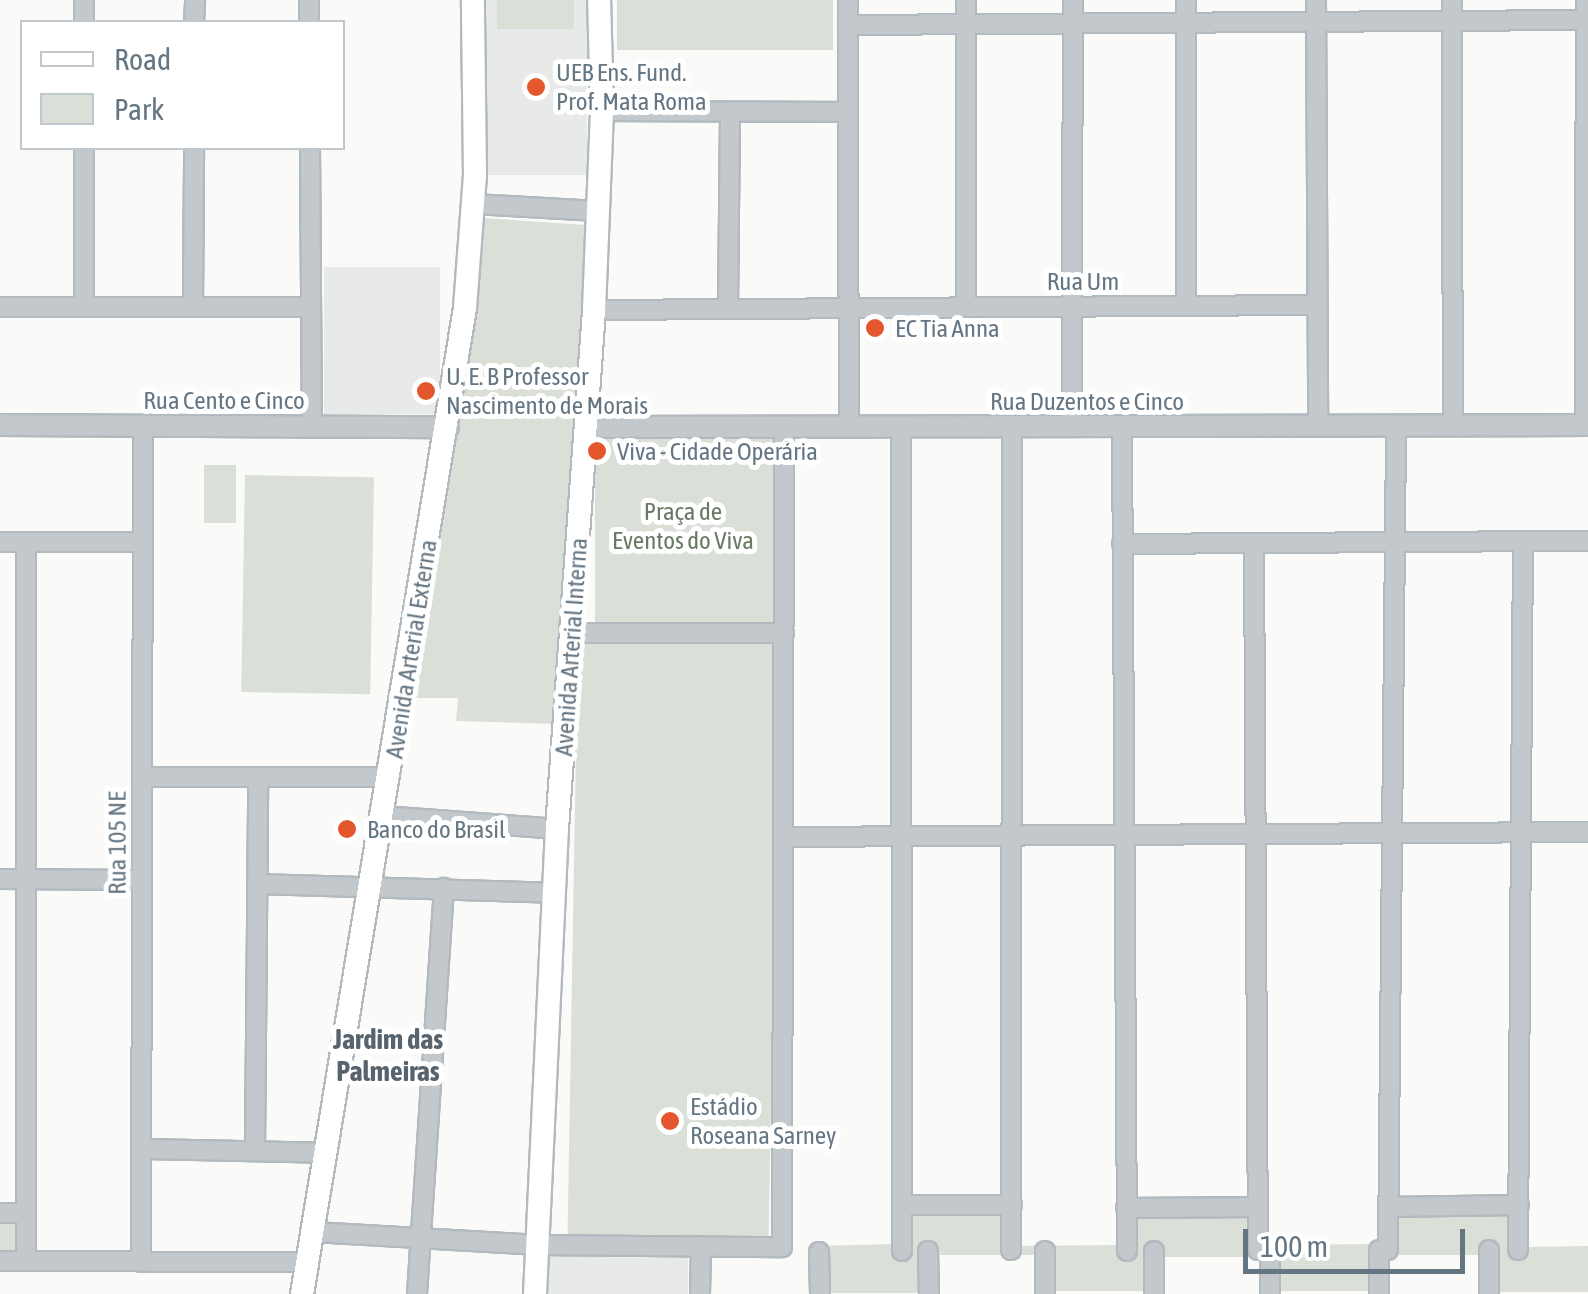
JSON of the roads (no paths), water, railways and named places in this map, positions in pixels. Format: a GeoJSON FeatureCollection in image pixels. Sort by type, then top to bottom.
{"type":"FeatureCollection","features":[{"type":"Feature","properties":{"kind":"main road","name":"Avenida Arterial Externa"},"geometry":{"type":"LineString","coordinates":[[302,1294],[448,427],[474,204],[473,0]]}},
{"type":"Feature","properties":{"kind":"main road","name":"Avenida Arterial Interna"},"geometry":{"type":"LineString","coordinates":[[535,1294],[554,893],[594,310],[602,111],[599,0]]}},
{"type":"Feature","properties":{"kind":"street"},"geometry":{"type":"LineString","coordinates":[[848,0],[849,427]]}},
{"type":"Feature","properties":{"kind":"street"},"geometry":{"type":"LineString","coordinates":[[966,0],[966,306]]}},
{"type":"Feature","properties":{"kind":"street"},"geometry":{"type":"LineString","coordinates":[[1072,426],[1073,0]]}},
{"type":"Feature","properties":{"kind":"street"},"geometry":{"type":"LineString","coordinates":[[1186,0],[1186,305]]}},
{"type":"Feature","properties":{"kind":"street"},"geometry":{"type":"LineString","coordinates":[[1316,0],[1318,426]]}},
{"type":"Feature","properties":{"kind":"street"},"geometry":{"type":"LineString","coordinates":[[1452,0],[1452,426]]}},
{"type":"Feature","properties":{"kind":"street"},"geometry":{"type":"LineString","coordinates":[[1586,0],[1586,425]]}},
{"type":"Feature","properties":{"kind":"street"},"geometry":{"type":"LineString","coordinates":[[848,25],[1587,20]]}},
{"type":"Feature","properties":{"kind":"street"},"geometry":{"type":"LineString","coordinates":[[602,111],[848,112]]}},
{"type":"Feature","properties":{"kind":"street"},"geometry":{"type":"LineString","coordinates":[[728,308],[730,112]]}},
{"type":"Feature","properties":{"kind":"street"},"geometry":{"type":"LineString","coordinates":[[84,150],[84,307]]}},
{"type":"Feature","properties":{"kind":"street"},"geometry":{"type":"LineString","coordinates":[[193,307],[194,150]]}},
{"type":"Feature","properties":{"kind":"street"},"geometry":{"type":"LineString","coordinates":[[310,150],[312,424]]}},
{"type":"Feature","properties":{"kind":"street"},"geometry":{"type":"LineString","coordinates":[[474,204],[598,212]]}},
{"type":"Feature","properties":{"kind":"street","name":"Rua Um"},"geometry":{"type":"LineString","coordinates":[[594,310],[1318,305]]}},
{"type":"Feature","properties":{"kind":"street"},"geometry":{"type":"LineString","coordinates":[[0,308],[311,306]]}},
{"type":"Feature","properties":{"kind":"street","name":"Rua Cento e Cinco"},"geometry":{"type":"LineString","coordinates":[[0,425],[448,427]]}},
{"type":"Feature","properties":{"kind":"street","name":"Rua 105 NE"},"geometry":{"type":"LineString","coordinates":[[142,1262],[143,425]]}},
{"type":"Feature","properties":{"kind":"street","name":"Rua Duzentos e Cinco"},"geometry":{"type":"LineString","coordinates":[[586,427],[1586,425]]}},
{"type":"Feature","properties":{"kind":"street"},"geometry":{"type":"LineString","coordinates":[[901,426],[902,1251]]}},
{"type":"Feature","properties":{"kind":"street"},"geometry":{"type":"LineString","coordinates":[[1011,1250],[1012,426]]}},
{"type":"Feature","properties":{"kind":"street"},"geometry":{"type":"LineString","coordinates":[[1122,426],[1126,1250]]}},
{"type":"Feature","properties":{"kind":"street"},"geometry":{"type":"LineString","coordinates":[[1379,1294],[1388,1207],[1396,426]]}},
{"type":"Feature","properties":{"kind":"street"},"geometry":{"type":"LineString","coordinates":[[313,1232],[536,1245],[782,1246],[784,427]]}},
{"type":"Feature","properties":{"kind":"street"},"geometry":{"type":"LineString","coordinates":[[1122,544],[1588,541]]}},
{"type":"Feature","properties":{"kind":"street"},"geometry":{"type":"LineString","coordinates":[[0,542],[142,542]]}},
{"type":"Feature","properties":{"kind":"street"},"geometry":{"type":"LineString","coordinates":[[26,542],[26,1261]]}},
{"type":"Feature","properties":{"kind":"street"},"geometry":{"type":"LineString","coordinates":[[1518,1250],[1523,542]]}},
{"type":"Feature","properties":{"kind":"street"},"geometry":{"type":"LineString","coordinates":[[1254,543],[1258,1206],[1270,1294]]}},
{"type":"Feature","properties":{"kind":"street"},"geometry":{"type":"LineString","coordinates":[[572,633],[784,633]]}},
{"type":"Feature","properties":{"kind":"street"},"geometry":{"type":"LineString","coordinates":[[142,777],[389,777]]}},
{"type":"Feature","properties":{"kind":"street"},"geometry":{"type":"LineString","coordinates":[[255,1151],[258,777]]}},
{"type":"Feature","properties":{"kind":"street"},"geometry":{"type":"LineString","coordinates":[[382,816],[558,829]]}},
{"type":"Feature","properties":{"kind":"street"},"geometry":{"type":"LineString","coordinates":[[785,837],[1586,832]]}},
{"type":"Feature","properties":{"kind":"street"},"geometry":{"type":"LineString","coordinates":[[0,879],[142,880]]}},
{"type":"Feature","properties":{"kind":"street"},"geometry":{"type":"LineString","coordinates":[[257,884],[370,884],[554,893]]}},
{"type":"Feature","properties":{"kind":"street"},"geometry":{"type":"LineString","coordinates":[[416,1294],[444,888]]}},
{"type":"Feature","properties":{"kind":"street"},"geometry":{"type":"LineString","coordinates":[[142,1149],[327,1152]]}},
{"type":"Feature","properties":{"kind":"street"},"geometry":{"type":"LineString","coordinates":[[902,1205],[1012,1205]]}},
{"type":"Feature","properties":{"kind":"street"},"geometry":{"type":"LineString","coordinates":[[1388,1207],[1519,1205]]}},
{"type":"Feature","properties":{"kind":"street"},"geometry":{"type":"LineString","coordinates":[[1126,1208],[1258,1206]]}},
{"type":"Feature","properties":{"kind":"street"},"geometry":{"type":"LineString","coordinates":[[0,1212],[26,1213]]}},
{"type":"Feature","properties":{"kind":"street"},"geometry":{"type":"LineString","coordinates":[[700,1294],[701,1246]]}},
{"type":"Feature","properties":{"kind":"street"},"geometry":{"type":"LineString","coordinates":[[1154,1250],[1154,1294]]}},
{"type":"Feature","properties":{"kind":"street"},"geometry":{"type":"LineString","coordinates":[[1489,1250],[1489,1294]]}},
{"type":"Feature","properties":{"kind":"street"},"geometry":{"type":"LineString","coordinates":[[928,1251],[929,1294]]}},
{"type":"Feature","properties":{"kind":"street"},"geometry":{"type":"LineString","coordinates":[[1045,1251],[1045,1294]]}},
{"type":"Feature","properties":{"kind":"street"},"geometry":{"type":"LineString","coordinates":[[819,1252],[820,1294]]}},
{"type":"Feature","properties":{"kind":"street"},"geometry":{"type":"LineString","coordinates":[[0,1261],[308,1262]]}},
{"type":"Feature","properties":{"kind":"place","name":"UEB Ens. Fund. Prof. Mata Roma"},"geometry":{"type":"Point","coordinates":[536,87]}},
{"type":"Feature","properties":{"kind":"place","name":"EC Tia Anna"},"geometry":{"type":"Point","coordinates":[875,328]}},
{"type":"Feature","properties":{"kind":"place","name":"U. E. B Professor Nascimento de Morais"},"geometry":{"type":"Point","coordinates":[426,391]}},
{"type":"Feature","properties":{"kind":"place","name":"Viva - Cidade Operária"},"geometry":{"type":"Point","coordinates":[597,451]}},
{"type":"Feature","properties":{"kind":"place","name":"Banco do Brasil"},"geometry":{"type":"Point","coordinates":[347,829]}},
{"type":"Feature","properties":{"kind":"place","name":"Estádio Roseana Sarney"},"geometry":{"type":"Point","coordinates":[670,1121]}},
{"type":"Feature","properties":{"kind":"district","name":"Jardim das Palmeiras"},"geometry":{"type":"Point","coordinates":[388,1055]}},
{"type":"Feature","properties":{"kind":"park label","name":"Praça de Eventos do Viva"},"geometry":{"type":"Point","coordinates":[683,526]}}]}
